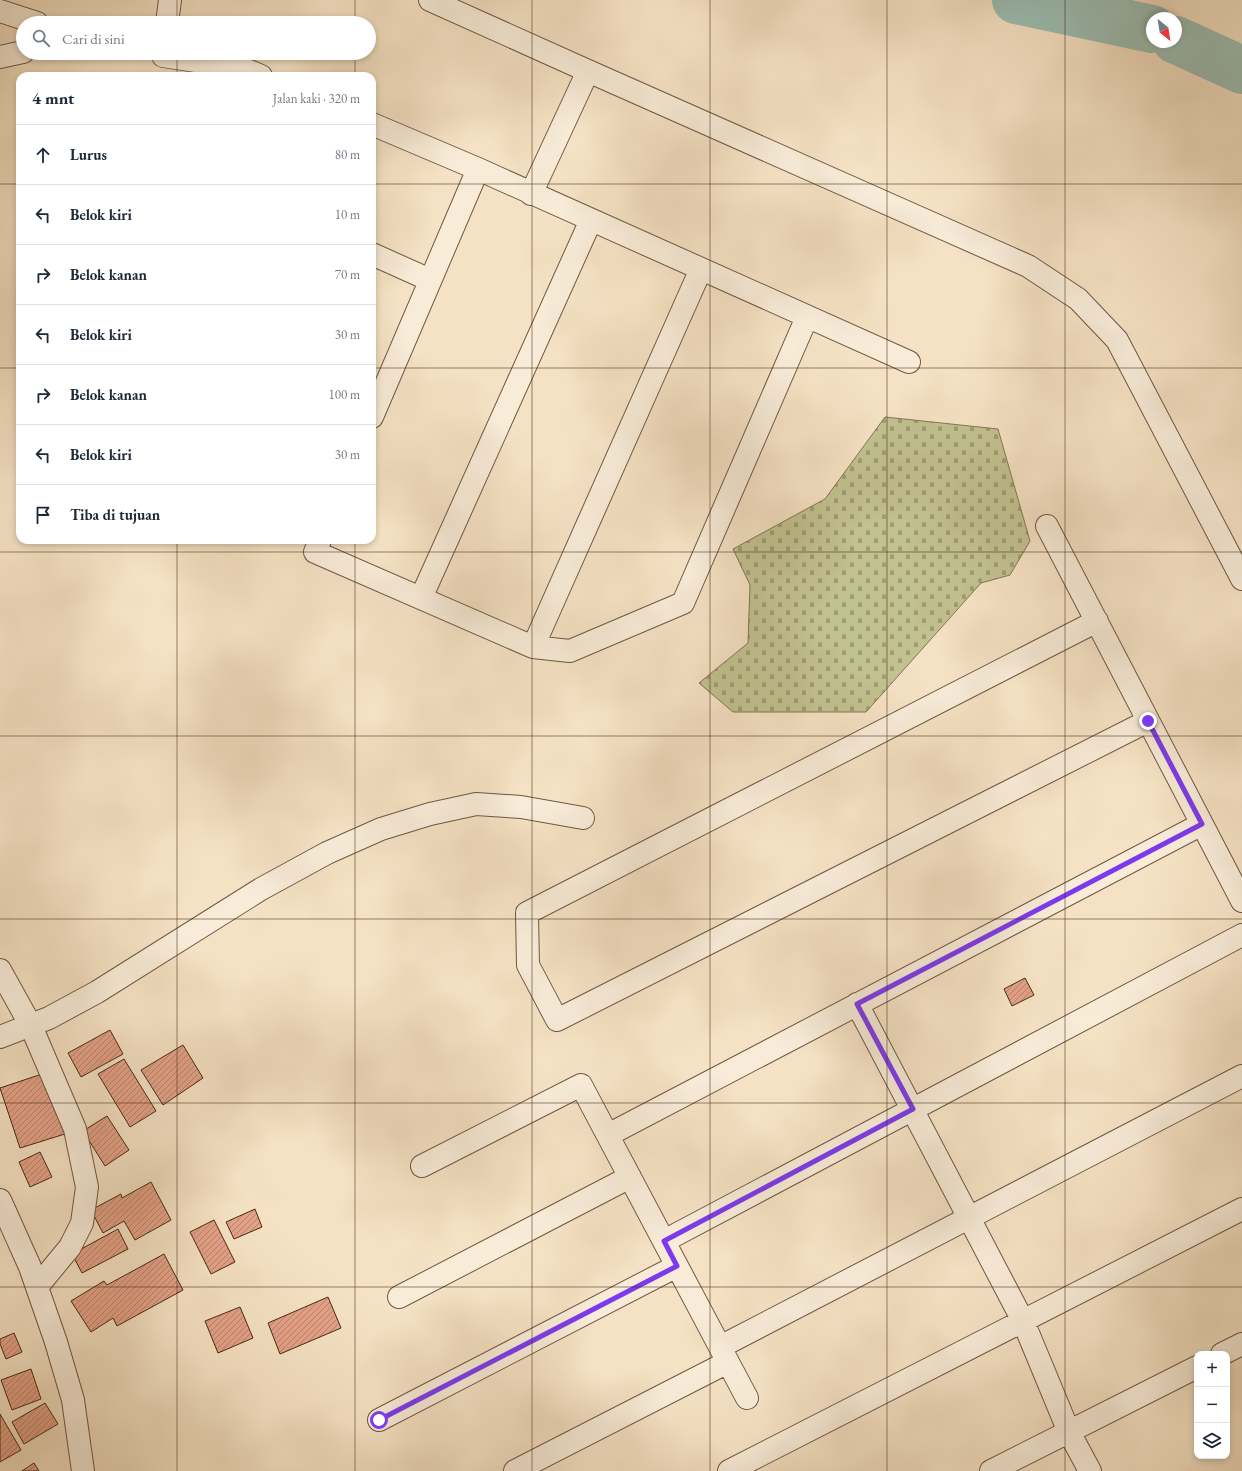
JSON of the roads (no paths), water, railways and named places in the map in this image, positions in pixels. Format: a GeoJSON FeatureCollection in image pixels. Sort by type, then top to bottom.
{"type":"FeatureCollection","features":[{"type":"Feature","properties":{"kind":"street"},"geometry":{"type":"LineString","coordinates":[[430,0],[1028,266],[1078,299],[1117,340],[1242,578]]}},
{"type":"Feature","properties":{"kind":"street"},"geometry":{"type":"LineString","coordinates":[[0,11],[16,16]]}},
{"type":"Feature","properties":{"kind":"street"},"geometry":{"type":"LineString","coordinates":[[0,57],[16,54]]}},
{"type":"Feature","properties":{"kind":"street"},"geometry":{"type":"LineString","coordinates":[[189,60],[242,68],[252,72]]}},
{"type":"Feature","properties":{"kind":"street"},"geometry":{"type":"LineString","coordinates":[[532,194],[588,71]]}},
{"type":"Feature","properties":{"kind":"street"},"geometry":{"type":"LineString","coordinates":[[376,126],[478,169],[909,362]]}},
{"type":"Feature","properties":{"kind":"street"},"geometry":{"type":"LineString","coordinates":[[377,390],[430,280],[478,169]]}},
{"type":"Feature","properties":{"kind":"street"},"geometry":{"type":"LineString","coordinates":[[421,598],[591,220]]}},
{"type":"Feature","properties":{"kind":"street"},"geometry":{"type":"LineString","coordinates":[[376,256],[430,280]]}},
{"type":"Feature","properties":{"kind":"street"},"geometry":{"type":"LineString","coordinates":[[532,647],[701,269]]}},
{"type":"Feature","properties":{"kind":"street"},"geometry":{"type":"LineString","coordinates":[[318,544],[314,552],[532,647],[570,651],[683,603],[807,316]]}},
{"type":"Feature","properties":{"kind":"street"},"geometry":{"type":"LineString","coordinates":[[1047,526],[1202,824],[1239,887]]}},
{"type":"Feature","properties":{"kind":"street"},"geometry":{"type":"LineString","coordinates":[[1096,621],[527,913],[528,965],[557,1020],[1148,721]]}},
{"type":"Feature","properties":{"kind":"street"},"geometry":{"type":"LineString","coordinates":[[0,1037],[49,1018],[97,992],[260,889],[327,853],[381,829],[430,814],[476,804],[521,807],[583,818]]}},
{"type":"Feature","properties":{"kind":"street"},"geometry":{"type":"LineString","coordinates":[[608,1135],[1202,824]]}},
{"type":"Feature","properties":{"kind":"street"},"geometry":{"type":"LineString","coordinates":[[664,1241],[1242,935]]}},
{"type":"Feature","properties":{"kind":"street"},"geometry":{"type":"LineString","coordinates":[[0,970],[30,1026],[75,1129],[87,1187],[82,1223],[70,1247],[36,1287]]}},
{"type":"Feature","properties":{"kind":"street"},"geometry":{"type":"LineString","coordinates":[[857,1004],[1023,1321],[1069,1432],[1090,1471]]}},
{"type":"Feature","properties":{"kind":"street"},"geometry":{"type":"LineString","coordinates":[[515,1471],[970,1218],[1242,1076]]}},
{"type":"Feature","properties":{"kind":"street"},"geometry":{"type":"LineString","coordinates":[[422,1166],[581,1085],[747,1398]]}},
{"type":"Feature","properties":{"kind":"street"},"geometry":{"type":"LineString","coordinates":[[399,1297],[630,1177]]}},
{"type":"Feature","properties":{"kind":"street"},"geometry":{"type":"LineString","coordinates":[[0,1200],[30,1267],[56,1342],[73,1400],[83,1471]]}},
{"type":"Feature","properties":{"kind":"street"},"geometry":{"type":"LineString","coordinates":[[728,1471],[1242,1209]]}},
{"type":"Feature","properties":{"kind":"street"},"geometry":{"type":"LineString","coordinates":[[379,1420],[677,1266]]}},
{"type":"Feature","properties":{"kind":"street"},"geometry":{"type":"LineString","coordinates":[[1228,1351],[1242,1344]]}},
{"type":"Feature","properties":{"kind":"street"},"geometry":{"type":"LineString","coordinates":[[992,1471],[1194,1369]]}},
{"type":"Feature","properties":{"kind":"waterway"},"geometry":{"type":"LineString","coordinates":[[1016,0],[1146,28]]}},
{"type":"Feature","properties":{"kind":"waterway"},"geometry":{"type":"LineString","coordinates":[[1182,43],[1242,70]]}}]}
